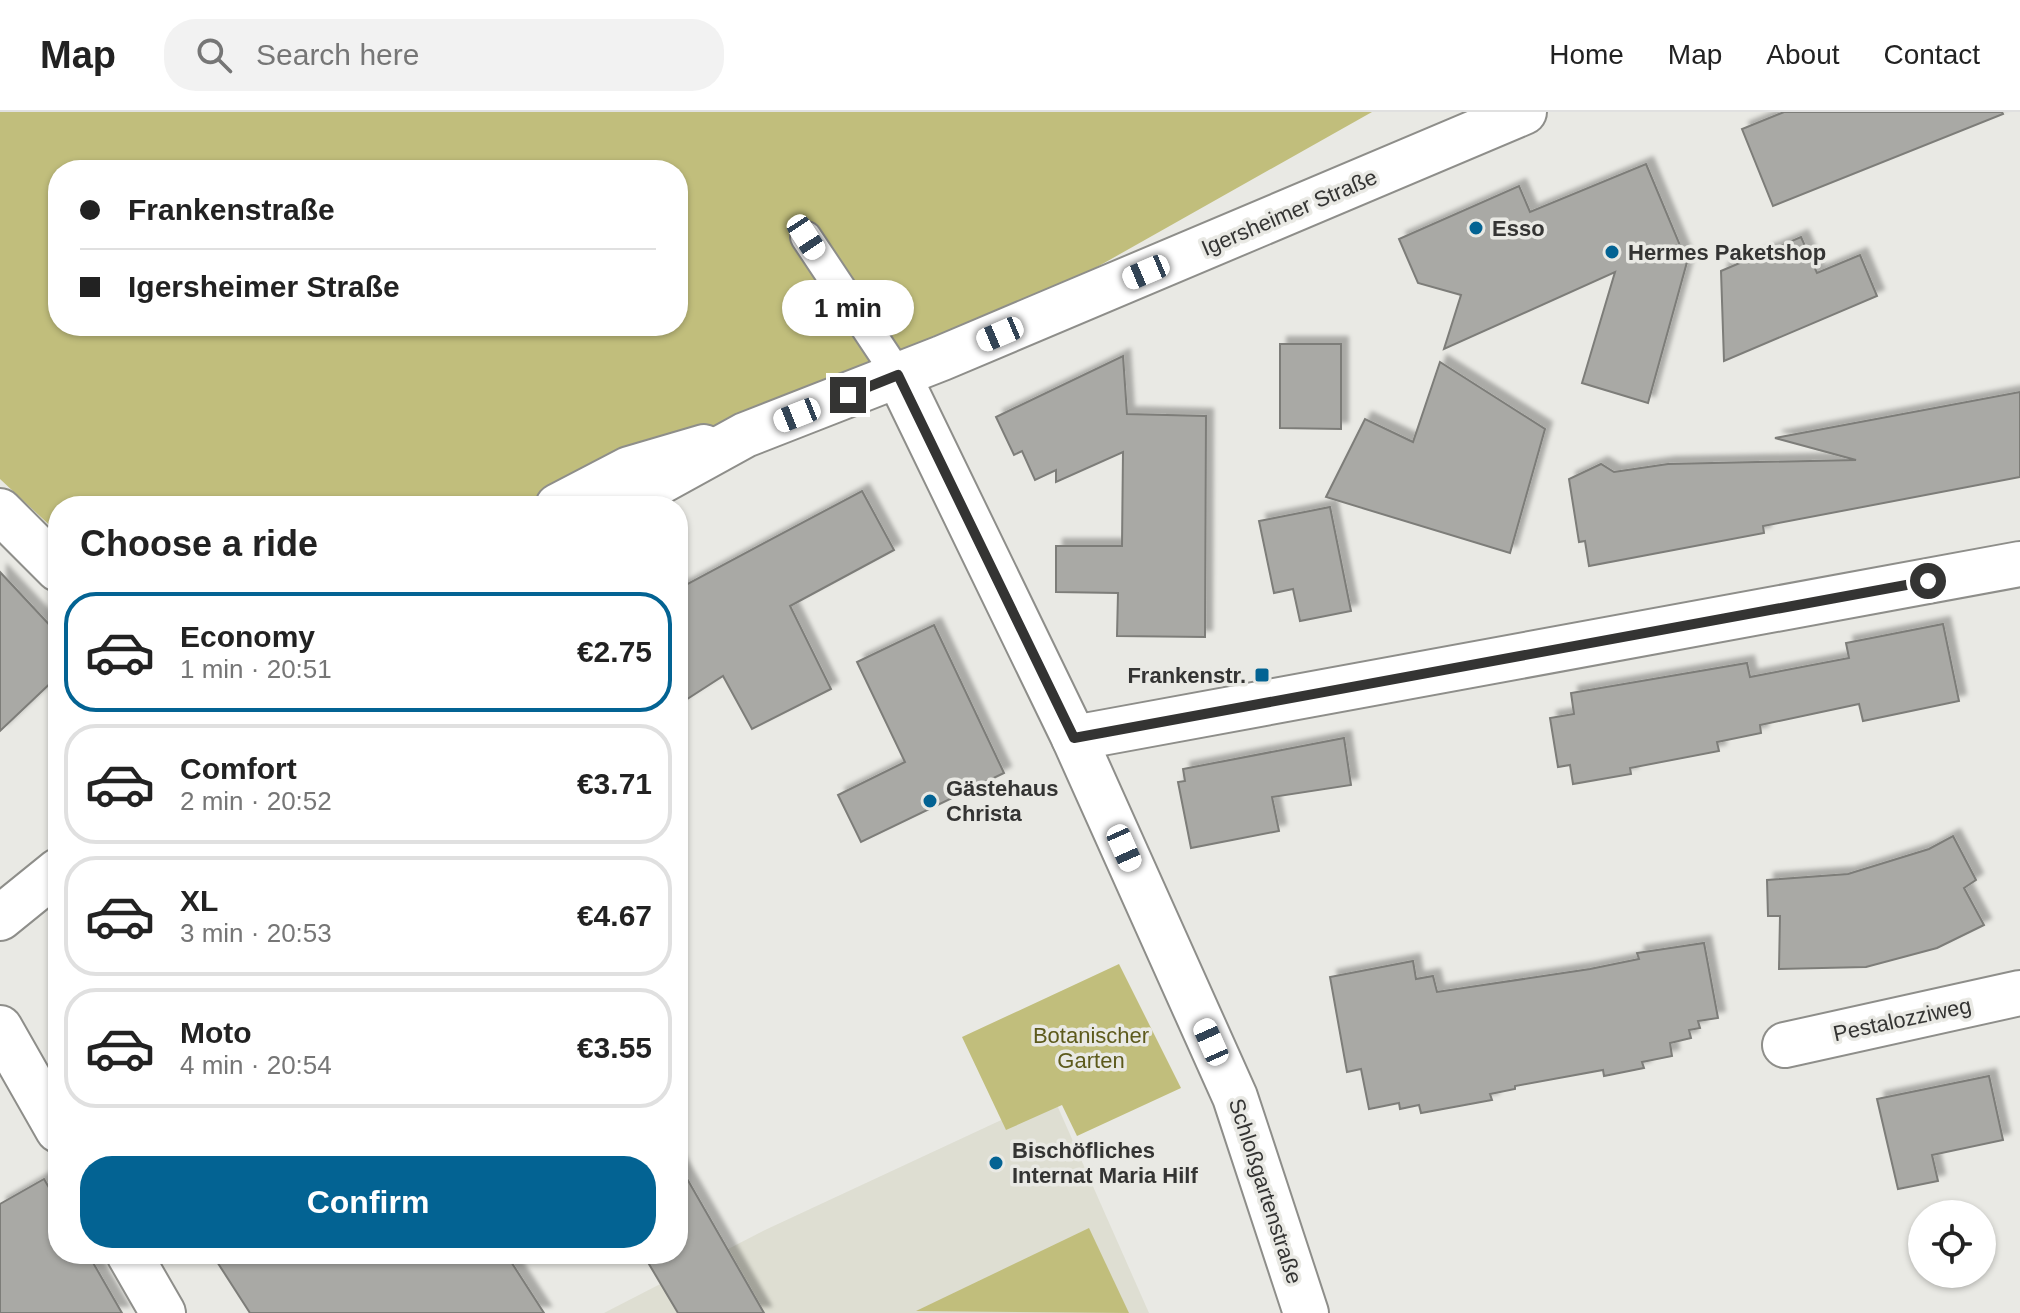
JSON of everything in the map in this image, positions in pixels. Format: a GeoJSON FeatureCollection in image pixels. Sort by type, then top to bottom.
{"type":"FeatureCollection","features":[{"type":"Feature","properties":{"kind":"street","name":"Igersheimer Straße"},"geometry":{"type":"LineString","coordinates":[[634,496],[745,435],[898,375],[1524,112]]}},
{"type":"Feature","properties":{"kind":"street","name":"Schloßgartenstraße"},"geometry":{"type":"LineString","coordinates":[[898,375],[1074,738],[1235,1097],[1306,1313]]}},
{"type":"Feature","properties":{"kind":"street"},"geometry":{"type":"LineString","coordinates":[[577,496],[629,469],[745,435]]}},
{"type":"Feature","properties":{"kind":"street"},"geometry":{"type":"LineString","coordinates":[[0,511],[48,559]]}},
{"type":"Feature","properties":{"kind":"street"},"geometry":{"type":"LineString","coordinates":[[1074,738],[2020,564]]}},
{"type":"Feature","properties":{"kind":"street"},"geometry":{"type":"LineString","coordinates":[[0,918],[48,879]]}},
{"type":"Feature","properties":{"kind":"street","name":"Pestalozziweg"},"geometry":{"type":"LineString","coordinates":[[1785,1045],[2020,993]]}},
{"type":"Feature","properties":{"kind":"street"},"geometry":{"type":"LineString","coordinates":[[0,1028],[48,1112]]}},
{"type":"Feature","properties":{"kind":"street"},"geometry":{"type":"LineString","coordinates":[[135,1264],[163,1313]]}},
{"type":"Feature","properties":{"kind":"lane"},"geometry":{"type":"LineString","coordinates":[[806,237],[898,375]]}},
{"type":"Feature","properties":{"kind":"shaded area","name":"Bischöfliches Internat Maria Hilf"},"geometry":{"type":"Polygon","coordinates":[[[1053,1096],[1149,1313],[604,1313],[765,1230],[1053,1096]]]}},
{"type":"Feature","properties":{"kind":"green space"},"geometry":{"type":"Polygon","coordinates":[[[0,112],[1372,112],[916,369],[584,496],[48,496],[48,524],[0,479],[0,112]]]}},
{"type":"Feature","properties":{"kind":"green space","name":"Botanischer Garten"},"geometry":{"type":"Polygon","coordinates":[[[1119,964],[1181,1088],[1077,1136],[1062,1105],[1006,1130],[962,1037],[1119,964]]]}},
{"type":"Feature","properties":{"kind":"green space"},"geometry":{"type":"Polygon","coordinates":[[[1089,1228],[1129,1313],[916,1311],[1089,1228]]]}},
{"type":"Feature","properties":{"kind":"building"},"geometry":{"type":"Polygon","coordinates":[[[1784,112],[2003,114],[1773,206],[1742,129],[1784,112]]]}},
{"type":"Feature","properties":{"kind":"building"},"geometry":{"type":"Polygon","coordinates":[[[1646,164],[1687,262],[1648,403],[1582,383],[1615,272],[1444,349],[1461,295],[1418,283],[1399,239],[1519,186],[1530,212],[1646,164]]]}},
{"type":"Feature","properties":{"kind":"building"},"geometry":{"type":"Polygon","coordinates":[[[1801,237],[1817,273],[1860,255],[1877,296],[1724,361],[1721,271],[1801,237]]]}},
{"type":"Feature","properties":{"kind":"building"},"geometry":{"type":"Polygon","coordinates":[[[1280,344],[1341,344],[1341,429],[1280,428],[1280,344]]]}},
{"type":"Feature","properties":{"kind":"building"},"geometry":{"type":"Polygon","coordinates":[[[1123,356],[1127,414],[1206,416],[1205,637],[1117,636],[1118,593],[1056,592],[1056,546],[1122,546],[1123,452],[1056,482],[1056,470],[1035,480],[1022,451],[1014,455],[996,417],[1123,356]]]}},
{"type":"Feature","properties":{"kind":"building"},"geometry":{"type":"Polygon","coordinates":[[[1440,362],[1545,429],[1510,553],[1326,497],[1365,419],[1413,442],[1440,362]]]}},
{"type":"Feature","properties":{"kind":"building"},"geometry":{"type":"Polygon","coordinates":[[[2020,392],[2020,477],[1763,526],[1764,533],[1589,566],[1585,541],[1579,542],[1569,479],[1601,464],[1614,472],[1668,464],[1856,460],[1775,438],[2020,392]]]}},
{"type":"Feature","properties":{"kind":"building"},"geometry":{"type":"Polygon","coordinates":[[[862,491],[894,550],[790,606],[831,689],[752,729],[723,676],[688,699],[688,584],[862,491]]]}},
{"type":"Feature","properties":{"kind":"building"},"geometry":{"type":"Polygon","coordinates":[[[1330,507],[1351,611],[1300,621],[1293,589],[1274,593],[1259,521],[1330,507]]]}},
{"type":"Feature","properties":{"kind":"building"},"geometry":{"type":"Polygon","coordinates":[[[0,572],[48,623],[48,685],[0,731],[0,572]]]}},
{"type":"Feature","properties":{"kind":"building"},"geometry":{"type":"Polygon","coordinates":[[[1943,624],[1959,701],[1863,721],[1859,704],[1760,725],[1761,733],[1717,742],[1719,751],[1630,768],[1631,774],[1573,784],[1570,765],[1558,767],[1550,718],[1574,714],[1571,693],[1747,663],[1750,677],[1849,658],[1846,643],[1943,624]]]}},
{"type":"Feature","properties":{"kind":"building"},"geometry":{"type":"Polygon","coordinates":[[[934,625],[1004,773],[861,842],[838,795],[905,762],[857,662],[934,625]]]}},
{"type":"Feature","properties":{"kind":"building"},"geometry":{"type":"Polygon","coordinates":[[[1344,738],[1351,785],[1272,797],[1279,831],[1191,848],[1178,782],[1185,781],[1183,769],[1344,738]]]}},
{"type":"Feature","properties":{"kind":"building"},"geometry":{"type":"Polygon","coordinates":[[[1953,836],[1976,880],[1964,888],[1984,925],[1937,948],[1866,967],[1779,969],[1780,916],[1768,916],[1767,880],[1848,874],[1929,849],[1953,836]]]}},
{"type":"Feature","properties":{"kind":"building"},"geometry":{"type":"Polygon","coordinates":[[[1704,943],[1718,1018],[1698,1021],[1700,1028],[1689,1030],[1691,1038],[1670,1043],[1672,1056],[1642,1062],[1644,1068],[1604,1076],[1603,1070],[1515,1086],[1515,1089],[1490,1094],[1492,1100],[1421,1113],[1419,1105],[1400,1109],[1399,1103],[1369,1109],[1361,1069],[1347,1072],[1330,977],[1413,961],[1416,979],[1433,976],[1437,992],[1590,969],[1639,959],[1637,953],[1704,943]]]}},
{"type":"Feature","properties":{"kind":"building"},"geometry":{"type":"Polygon","coordinates":[[[1989,1076],[2003,1140],[1932,1155],[1938,1181],[1898,1189],[1877,1099],[1989,1076]]]}},
{"type":"Feature","properties":{"kind":"building"},"geometry":{"type":"Polygon","coordinates":[[[44,1179],[48,1186],[48,1264],[94,1264],[122,1313],[0,1313],[0,1204],[44,1179]]]}},
{"type":"Feature","properties":{"kind":"building"},"geometry":{"type":"Polygon","coordinates":[[[688,1180],[764,1313],[678,1313],[649,1264],[688,1264],[688,1180]]]}},
{"type":"Feature","properties":{"kind":"building"},"geometry":{"type":"Polygon","coordinates":[[[218,1264],[512,1264],[544,1313],[250,1313],[218,1264]]]}},
{"type":"Feature","properties":{"kind":"place","name":"Esso"},"geometry":{"type":"Point","coordinates":[1476,228]}},
{"type":"Feature","properties":{"kind":"place","name":"Hermes Paketshop"},"geometry":{"type":"Point","coordinates":[1612,252]}},
{"type":"Feature","properties":{"kind":"place","name":"Frankenstr."},"geometry":{"type":"Point","coordinates":[1262,675]}},
{"type":"Feature","properties":{"kind":"place","name":"Gästehaus Christa"},"geometry":{"type":"Point","coordinates":[930,801]}},
{"type":"Feature","properties":{"kind":"place","name":"Bischöfliches Internat Maria Hilf"},"geometry":{"type":"Point","coordinates":[996,1163]}},
{"type":"Feature","properties":{"kind":"route"},"geometry":{"type":"LineString","coordinates":[[848,395],[898,375],[1074,738],[1928,581]]}}]}
